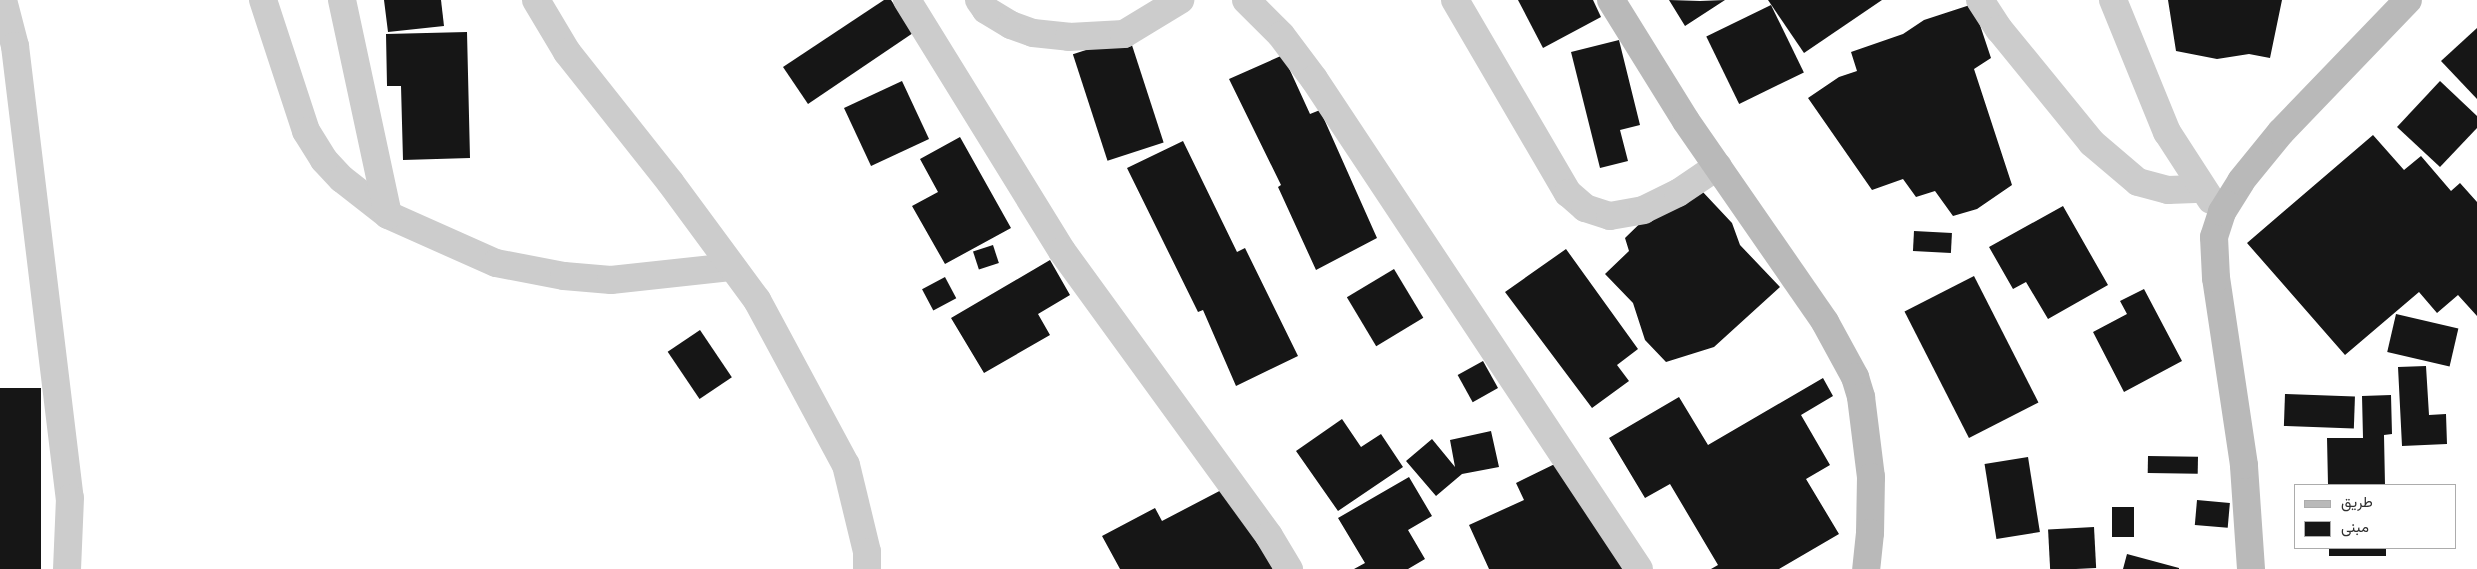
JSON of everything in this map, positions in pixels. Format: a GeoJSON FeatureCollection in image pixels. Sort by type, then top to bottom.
{"type":"FeatureCollection","features":[{"type":"Feature","properties":{"kind":"main road"},"geometry":{"type":"LineString","coordinates":[[1611,0],[1718,166],[1825,322],[1855,377],[1863,412],[1871,477],[1866,569]]}},
{"type":"Feature","properties":{"kind":"main road"},"geometry":{"type":"LineString","coordinates":[[2251,569],[2244,465],[2216,278],[2214,237],[2222,212],[2240,181],[2281,132],[2408,0]]}},
{"type":"Feature","properties":{"kind":"street"},"geometry":{"type":"LineString","coordinates":[[3,0],[15,46],[70,498],[67,569]]}},
{"type":"Feature","properties":{"kind":"street"},"geometry":{"type":"LineString","coordinates":[[263,0],[306,131],[324,160],[342,179],[388,215],[496,263],[564,276],[610,280],[730,267]]}},
{"type":"Feature","properties":{"kind":"street"},"geometry":{"type":"LineString","coordinates":[[342,0],[388,215]]}},
{"type":"Feature","properties":{"kind":"street"},"geometry":{"type":"LineString","coordinates":[[536,0],[567,52],[670,182],[730,267],[758,300],[846,465],[867,552],[867,569]]}},
{"type":"Feature","properties":{"kind":"street"},"geometry":{"type":"LineString","coordinates":[[907,0],[1062,250],[1270,536],[1289,569]]}},
{"type":"Feature","properties":{"kind":"street"},"geometry":{"type":"LineString","coordinates":[[979,0],[986,10],[1011,25],[1033,33],[1068,37],[1124,34],[1180,0]]}},
{"type":"Feature","properties":{"kind":"street"},"geometry":{"type":"LineString","coordinates":[[1246,0],[1281,35],[1314,78],[1639,569]]}},
{"type":"Feature","properties":{"kind":"street"},"geometry":{"type":"LineString","coordinates":[[1455,0],[1568,192],[1585,208],[1610,216],[1643,210],[1678,192],[1718,166]]}},
{"type":"Feature","properties":{"kind":"street"},"geometry":{"type":"LineString","coordinates":[[1980,0],[1999,29],[2092,143],[2138,182],[2168,190],[2202,189]]}},
{"type":"Feature","properties":{"kind":"street"},"geometry":{"type":"LineString","coordinates":[[2114,0],[2167,132],[2202,189],[2222,212]]}},
{"type":"Feature","properties":{"kind":"building"},"geometry":{"type":"Polygon","coordinates":[[[384,0],[441,0],[444,26],[388,32],[384,0]]]}},
{"type":"Feature","properties":{"kind":"building"},"geometry":{"type":"Polygon","coordinates":[[[884,0],[891,0],[913,33],[808,104],[783,67],[884,0]]]}},
{"type":"Feature","properties":{"kind":"building"},"geometry":{"type":"Polygon","coordinates":[[[1518,0],[1593,0],[1601,17],[1543,48],[1518,0]]]}},
{"type":"Feature","properties":{"kind":"building"},"geometry":{"type":"Polygon","coordinates":[[[1669,0],[1700,1],[1725,0],[1685,26],[1669,0]]]}},
{"type":"Feature","properties":{"kind":"building"},"geometry":{"type":"Polygon","coordinates":[[[1768,0],[1882,0],[1804,53],[1768,0]]]}},
{"type":"Feature","properties":{"kind":"building"},"geometry":{"type":"Polygon","coordinates":[[[2168,0],[2282,0],[2270,58],[2249,54],[2217,59],[2176,51],[2168,0]]]}},
{"type":"Feature","properties":{"kind":"building"},"geometry":{"type":"Polygon","coordinates":[[[1973,4],[1991,58],[1974,69],[2012,185],[1977,209],[1953,216],[1935,191],[1916,197],[1903,179],[1872,190],[1808,98],[1839,77],[1857,71],[1851,52],[1903,34],[1924,20],[1973,4]]]}},
{"type":"Feature","properties":{"kind":"building"},"geometry":{"type":"Polygon","coordinates":[[[1771,5],[1804,72],[1739,104],[1706,37],[1771,5]]]}},
{"type":"Feature","properties":{"kind":"building"},"geometry":{"type":"Polygon","coordinates":[[[2477,28],[2477,99],[2441,61],[2477,28]]]}},
{"type":"Feature","properties":{"kind":"building"},"geometry":{"type":"Polygon","coordinates":[[[467,32],[470,158],[403,160],[401,86],[387,86],[386,34],[467,32]]]}},
{"type":"Feature","properties":{"kind":"building"},"geometry":{"type":"Polygon","coordinates":[[[1129,36],[1164,143],[1107,161],[1073,54],[1129,36]]]}},
{"type":"Feature","properties":{"kind":"building"},"geometry":{"type":"Polygon","coordinates":[[[1619,40],[1640,125],[1620,130],[1628,161],[1600,168],[1571,52],[1619,40]]]}},
{"type":"Feature","properties":{"kind":"building"},"geometry":{"type":"Polygon","coordinates":[[[1283,55],[1310,114],[1320,110],[1377,238],[1316,270],[1278,187],[1281,185],[1229,79],[1283,55]]]}},
{"type":"Feature","properties":{"kind":"building"},"geometry":{"type":"Polygon","coordinates":[[[902,81],[929,139],[871,166],[844,108],[902,81]]]}},
{"type":"Feature","properties":{"kind":"building"},"geometry":{"type":"Polygon","coordinates":[[[2440,81],[2477,116],[2477,128],[2440,167],[2397,127],[2440,81]]]}},
{"type":"Feature","properties":{"kind":"building"},"geometry":{"type":"Polygon","coordinates":[[[2373,135],[2404,170],[2421,156],[2451,191],[2460,183],[2477,202],[2477,316],[2458,295],[2437,313],[2419,292],[2345,355],[2247,243],[2373,135]]]}},
{"type":"Feature","properties":{"kind":"building"},"geometry":{"type":"Polygon","coordinates":[[[960,137],[1011,228],[945,264],[912,206],[938,192],[920,159],[960,137]]]}},
{"type":"Feature","properties":{"kind":"building"},"geometry":{"type":"Polygon","coordinates":[[[1183,141],[1237,252],[1245,248],[1298,356],[1236,386],[1203,310],[1198,312],[1127,168],[1183,141]]]}},
{"type":"Feature","properties":{"kind":"building"},"geometry":{"type":"Polygon","coordinates":[[[1701,190],[1732,223],[1740,245],[1780,287],[1714,347],[1666,362],[1645,340],[1633,303],[1605,274],[1629,251],[1625,238],[1661,203],[1701,190]]]}},
{"type":"Feature","properties":{"kind":"building"},"geometry":{"type":"Polygon","coordinates":[[[2063,206],[2108,285],[2048,319],[2026,282],[2013,289],[1989,247],[2063,206]]]}},
{"type":"Feature","properties":{"kind":"building"},"geometry":{"type":"Polygon","coordinates":[[[1914,231],[1952,233],[1951,253],[1913,251],[1914,231]]]}},
{"type":"Feature","properties":{"kind":"building"},"geometry":{"type":"Polygon","coordinates":[[[993,245],[999,263],[979,270],[973,251],[993,245]]]}},
{"type":"Feature","properties":{"kind":"building"},"geometry":{"type":"Polygon","coordinates":[[[1566,249],[1638,349],[1617,365],[1629,381],[1592,408],[1505,292],[1566,249]]]}},
{"type":"Feature","properties":{"kind":"building"},"geometry":{"type":"Polygon","coordinates":[[[1050,260],[1070,295],[1038,314],[1050,335],[984,373],[951,318],[1050,260]]]}},
{"type":"Feature","properties":{"kind":"building"},"geometry":{"type":"Polygon","coordinates":[[[1394,269],[1423,318],[1376,346],[1347,297],[1394,269]]]}},
{"type":"Feature","properties":{"kind":"building"},"geometry":{"type":"Polygon","coordinates":[[[1974,276],[2038,403],[1969,438],[1905,311],[1974,276]]]}},
{"type":"Feature","properties":{"kind":"building"},"geometry":{"type":"Polygon","coordinates":[[[945,277],[956,298],[933,310],[922,289],[945,277]]]}},
{"type":"Feature","properties":{"kind":"building"},"geometry":{"type":"Polygon","coordinates":[[[2144,289],[2182,361],[2124,392],[2093,332],[2127,314],[2120,301],[2144,289]]]}},
{"type":"Feature","properties":{"kind":"building"},"geometry":{"type":"Polygon","coordinates":[[[2396,314],[2458,328],[2450,366],[2387,352],[2396,314]]]}},
{"type":"Feature","properties":{"kind":"building"},"geometry":{"type":"Polygon","coordinates":[[[700,330],[732,377],[700,399],[668,352],[700,330]]]}},
{"type":"Feature","properties":{"kind":"building"},"geometry":{"type":"Polygon","coordinates":[[[1483,361],[1498,388],[1473,402],[1458,375],[1483,361]]]}},
{"type":"Feature","properties":{"kind":"building"},"geometry":{"type":"Polygon","coordinates":[[[2426,366],[2429,415],[2446,414],[2447,444],[2402,446],[2398,367],[2426,366]]]}},
{"type":"Feature","properties":{"kind":"building"},"geometry":{"type":"Polygon","coordinates":[[[1823,378],[1833,396],[1801,415],[1830,465],[1806,479],[1839,534],[1779,569],[1711,569],[1718,565],[1670,484],[1645,498],[1609,438],[1679,397],[1708,445],[1823,378]]]}},
{"type":"Feature","properties":{"kind":"building"},"geometry":{"type":"Polygon","coordinates":[[[0,388],[41,388],[41,569],[0,569],[0,388]]]}},
{"type":"Feature","properties":{"kind":"building"},"geometry":{"type":"Polygon","coordinates":[[[2285,394],[2355,396],[2354,428],[2284,426],[2285,394]]]}},
{"type":"Feature","properties":{"kind":"building"},"geometry":{"type":"Polygon","coordinates":[[[2391,395],[2392,434],[2384,435],[2385,484],[2328,484],[2327,438],[2363,438],[2362,396],[2391,395]]]}},
{"type":"Feature","properties":{"kind":"building"},"geometry":{"type":"Polygon","coordinates":[[[1342,419],[1361,447],[1381,434],[1403,467],[1338,511],[1296,451],[1342,419]]]}},
{"type":"Feature","properties":{"kind":"building"},"geometry":{"type":"Polygon","coordinates":[[[1491,431],[1499,467],[1462,474],[1436,496],[1406,461],[1432,439],[1455,467],[1450,440],[1491,431]]]}},
{"type":"Feature","properties":{"kind":"building"},"geometry":{"type":"Polygon","coordinates":[[[2148,456],[2198,457],[2198,474],[2148,473],[2148,456]]]}},
{"type":"Feature","properties":{"kind":"building"},"geometry":{"type":"Polygon","coordinates":[[[2028,457],[2040,532],[1996,539],[1985,464],[2028,457]]]}},
{"type":"Feature","properties":{"kind":"building"},"geometry":{"type":"Polygon","coordinates":[[[1565,459],[1636,569],[1489,569],[1469,525],[1524,500],[1516,483],[1565,459]]]}},
{"type":"Feature","properties":{"kind":"building"},"geometry":{"type":"Polygon","coordinates":[[[1409,477],[1432,516],[1408,530],[1425,559],[1408,569],[1354,569],[1365,563],[1338,518],[1409,477]]]}},
{"type":"Feature","properties":{"kind":"building"},"geometry":{"type":"Polygon","coordinates":[[[1229,486],[1273,569],[1120,569],[1102,536],[1155,508],[1162,521],[1229,486]]]}},
{"type":"Feature","properties":{"kind":"building"},"geometry":{"type":"Polygon","coordinates":[[[2197,500],[2230,503],[2228,528],[2195,525],[2197,500]]]}},
{"type":"Feature","properties":{"kind":"building"},"geometry":{"type":"Polygon","coordinates":[[[2112,507],[2134,507],[2134,537],[2112,537],[2112,507]]]}},
{"type":"Feature","properties":{"kind":"building"},"geometry":{"type":"Polygon","coordinates":[[[2094,527],[2096,568],[2050,569],[2048,529],[2094,527]]]}},
{"type":"Feature","properties":{"kind":"building"},"geometry":{"type":"Polygon","coordinates":[[[2329,549],[2386,549],[2386,556],[2329,556],[2329,549]]]}},
{"type":"Feature","properties":{"kind":"building"},"geometry":{"type":"Polygon","coordinates":[[[2127,554],[2179,568],[2179,569],[2123,569],[2127,554]]]}}]}
